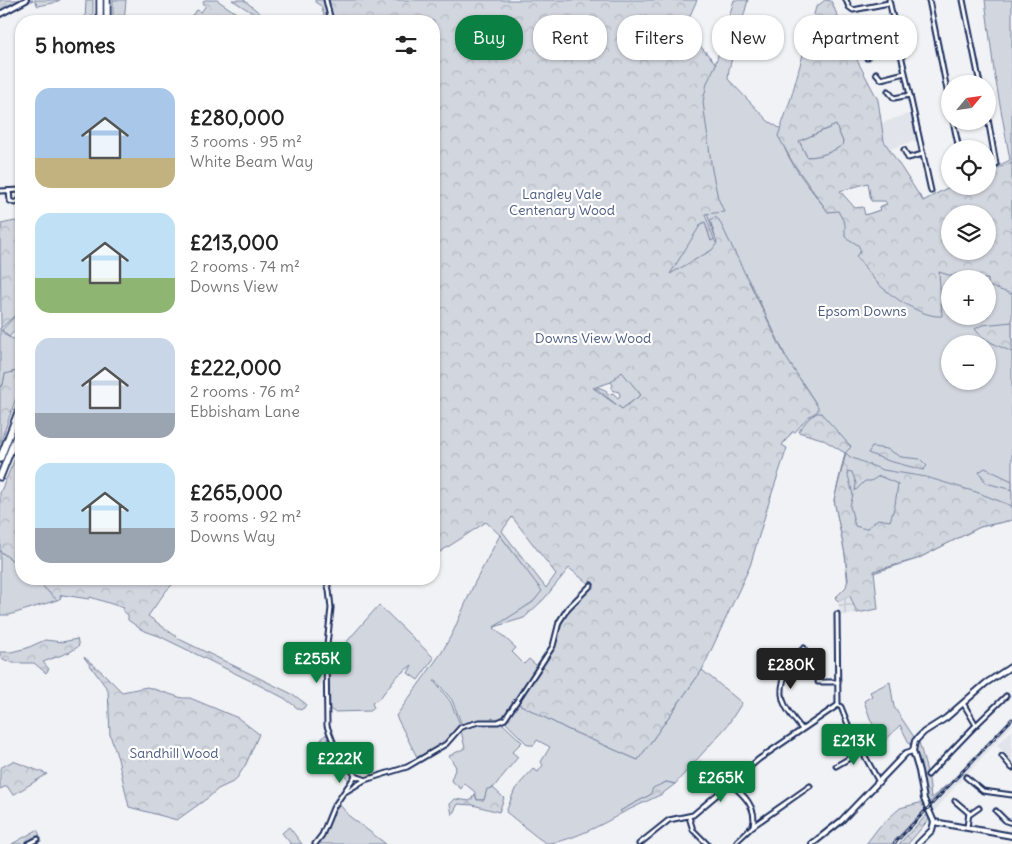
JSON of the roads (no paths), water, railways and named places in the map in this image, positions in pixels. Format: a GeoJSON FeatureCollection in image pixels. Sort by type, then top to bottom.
{"type":"FeatureCollection","features":[{"type":"Feature","properties":{"kind":"highway"},"geometry":{"type":"LineString","coordinates":[[100,0],[100,15]]}},
{"type":"Feature","properties":{"kind":"highway"},"geometry":{"type":"LineString","coordinates":[[106,15],[107,0]]}},
{"type":"Feature","properties":{"kind":"highway"},"geometry":{"type":"LineString","coordinates":[[0,459],[15,420]]}},
{"type":"Feature","properties":{"kind":"highway"},"geometry":{"type":"LineString","coordinates":[[0,477],[15,439]]}},
{"type":"Feature","properties":{"kind":"street"},"geometry":{"type":"LineString","coordinates":[[0,14],[26,0]]}},
{"type":"Feature","properties":{"kind":"street"},"geometry":{"type":"LineString","coordinates":[[326,0],[330,15]]}},
{"type":"Feature","properties":{"kind":"street"},"geometry":{"type":"LineString","coordinates":[[846,0],[849,7],[853,10],[889,2],[892,15]]}},
{"type":"Feature","properties":{"kind":"street"},"geometry":{"type":"LineString","coordinates":[[929,0],[944,75]]}},
{"type":"Feature","properties":{"kind":"street"},"geometry":{"type":"LineString","coordinates":[[963,0],[978,75]]}},
{"type":"Feature","properties":{"kind":"street"},"geometry":{"type":"LineString","coordinates":[[902,60],[931,191]]}},
{"type":"Feature","properties":{"kind":"street"},"geometry":{"type":"LineString","coordinates":[[876,73],[881,79],[905,73]]}},
{"type":"Feature","properties":{"kind":"street"},"geometry":{"type":"LineString","coordinates":[[889,93],[894,100],[910,95]]}},
{"type":"Feature","properties":{"kind":"street"},"geometry":{"type":"LineString","coordinates":[[904,150],[908,158],[923,154]]}},
{"type":"Feature","properties":{"kind":"street"},"geometry":{"type":"LineString","coordinates":[[0,191],[15,190]]}},
{"type":"Feature","properties":{"kind":"street"},"geometry":{"type":"LineString","coordinates":[[9,191],[10,201],[15,203]]}},
{"type":"Feature","properties":{"kind":"street"},"geometry":{"type":"LineString","coordinates":[[328,585],[331,608],[326,654],[327,726],[340,760],[360,782]]}},
{"type":"Feature","properties":{"kind":"street"},"geometry":{"type":"LineString","coordinates":[[345,792],[360,782],[407,767],[446,744],[461,727],[479,722],[498,722],[505,719],[553,646],[559,622],[568,608],[591,585]]}},
{"type":"Feature","properties":{"kind":"street"},"geometry":{"type":"LineString","coordinates":[[837,614],[838,705],[841,707],[849,727],[879,782]]}},
{"type":"Feature","properties":{"kind":"street"},"geometry":{"type":"LineString","coordinates":[[802,729],[784,703],[782,687],[788,669],[804,648]]}},
{"type":"Feature","properties":{"kind":"street"},"geometry":{"type":"LineString","coordinates":[[918,844],[932,830],[934,822],[924,799],[913,751],[915,741],[924,732],[946,718],[986,683],[1012,666]]}},
{"type":"Feature","properties":{"kind":"street"},"geometry":{"type":"LineString","coordinates":[[818,682],[838,682]]}},
{"type":"Feature","properties":{"kind":"street"},"geometry":{"type":"LineString","coordinates":[[928,775],[1006,696]]}},
{"type":"Feature","properties":{"kind":"street"},"geometry":{"type":"LineString","coordinates":[[963,703],[976,725]]}},
{"type":"Feature","properties":{"kind":"street"},"geometry":{"type":"LineString","coordinates":[[640,844],[669,820],[693,815],[759,759],[838,705]]}},
{"type":"Feature","properties":{"kind":"street"},"geometry":{"type":"LineString","coordinates":[[836,766],[862,751]]}},
{"type":"Feature","properties":{"kind":"street"},"geometry":{"type":"LineString","coordinates":[[812,844],[841,821],[906,753],[913,751]]}},
{"type":"Feature","properties":{"kind":"street"},"geometry":{"type":"LineString","coordinates":[[1002,756],[1012,768]]}},
{"type":"Feature","properties":{"kind":"street"},"geometry":{"type":"LineString","coordinates":[[354,777],[365,780]]}},
{"type":"Feature","properties":{"kind":"street"},"geometry":{"type":"LineString","coordinates":[[315,844],[322,834],[333,808],[354,777]]}},
{"type":"Feature","properties":{"kind":"street"},"geometry":{"type":"LineString","coordinates":[[966,777],[983,791],[1012,795]]}},
{"type":"Feature","properties":{"kind":"street"},"geometry":{"type":"LineString","coordinates":[[730,783],[744,796],[754,813],[765,817]]}},
{"type":"Feature","properties":{"kind":"street"},"geometry":{"type":"LineString","coordinates":[[737,841],[753,826],[810,786]]}},
{"type":"Feature","properties":{"kind":"street"},"geometry":{"type":"LineString","coordinates":[[955,801],[969,814]]}},
{"type":"Feature","properties":{"kind":"street"},"geometry":{"type":"LineString","coordinates":[[969,814],[978,809]]}},
{"type":"Feature","properties":{"kind":"street"},"geometry":{"type":"LineString","coordinates":[[996,811],[1006,821],[1012,823]]}},
{"type":"Feature","properties":{"kind":"street"},"geometry":{"type":"LineString","coordinates":[[753,826],[754,813]]}},
{"type":"Feature","properties":{"kind":"street"},"geometry":{"type":"LineString","coordinates":[[967,827],[969,814]]}},
{"type":"Feature","properties":{"kind":"street"},"geometry":{"type":"LineString","coordinates":[[689,817],[693,830],[707,844]]}},
{"type":"Feature","properties":{"kind":"street"},"geometry":{"type":"LineString","coordinates":[[934,822],[1012,835]]}},
{"type":"Feature","properties":{"kind":"street"},"geometry":{"type":"LineString","coordinates":[[28,844],[38,839]]}},
{"type":"Feature","properties":{"kind":"railway"},"geometry":{"type":"LineString","coordinates":[[894,844],[1012,719]]}},
{"type":"Feature","properties":{"kind":"park label","name":"Langley Vale Centenary Wood"},"geometry":{"type":"Point","coordinates":[562,202]}},
{"type":"Feature","properties":{"kind":"park label","name":"Epsom Downs"},"geometry":{"type":"Point","coordinates":[862,311]}},
{"type":"Feature","properties":{"kind":"park label","name":"Downs View Wood"},"geometry":{"type":"Point","coordinates":[593,338]}},
{"type":"Feature","properties":{"kind":"park label","name":"Sandhill Wood"},"geometry":{"type":"Point","coordinates":[174,753]}}]}
